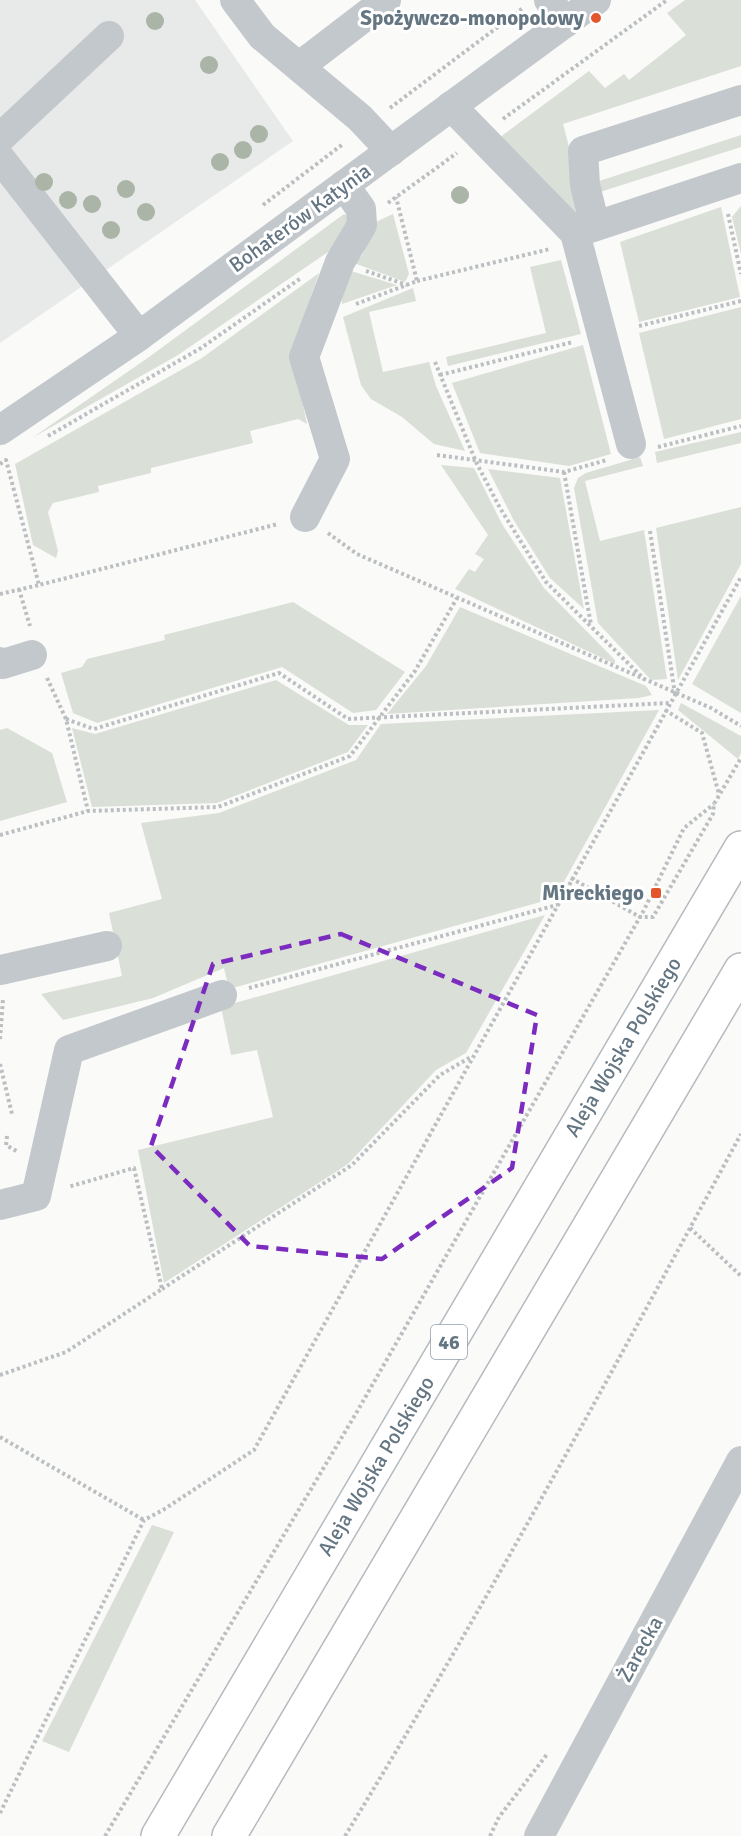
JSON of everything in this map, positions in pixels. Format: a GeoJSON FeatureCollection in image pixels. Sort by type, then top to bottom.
{"type":"FeatureCollection","features":[{"type":"Feature","properties":{"kind":"main road","name":"Aleja Wojska Polskiego"},"geometry":{"type":"LineString","coordinates":[[158,1836],[741,848]]}},
{"type":"Feature","properties":{"kind":"main road"},"geometry":{"type":"LineString","coordinates":[[229,1836],[741,970]]}},
{"type":"Feature","properties":{"kind":"street"},"geometry":{"type":"LineString","coordinates":[[235,0],[262,36],[368,125],[391,151]]}},
{"type":"Feature","properties":{"kind":"street"},"geometry":{"type":"LineString","coordinates":[[300,66],[386,0]]}},
{"type":"Feature","properties":{"kind":"street","name":"Bohaterów Katynia"},"geometry":{"type":"LineString","coordinates":[[8,442],[139,336],[451,106],[546,10],[596,0]]}},
{"type":"Feature","properties":{"kind":"street"},"geometry":{"type":"LineString","coordinates":[[0,138],[109,36]]}},
{"type":"Feature","properties":{"kind":"street"},"geometry":{"type":"LineString","coordinates":[[631,444],[583,233],[585,185],[583,151],[741,100]]}},
{"type":"Feature","properties":{"kind":"street"},"geometry":{"type":"LineString","coordinates":[[451,106],[583,233]]}},
{"type":"Feature","properties":{"kind":"street"},"geometry":{"type":"LineString","coordinates":[[0,158],[139,336]]}},
{"type":"Feature","properties":{"kind":"street"},"geometry":{"type":"LineString","coordinates":[[583,233],[741,178]]}},
{"type":"Feature","properties":{"kind":"street"},"geometry":{"type":"LineString","coordinates":[[305,518],[335,459],[304,357],[340,262],[362,225],[362,208],[344,185]]}},
{"type":"Feature","properties":{"kind":"street"},"geometry":{"type":"LineString","coordinates":[[0,662],[3,664],[36,654]]}},
{"type":"Feature","properties":{"kind":"street"},"geometry":{"type":"LineString","coordinates":[[3,969],[107,946]]}},
{"type":"Feature","properties":{"kind":"street"},"geometry":{"type":"LineString","coordinates":[[0,1205],[36,1196],[69,1050],[222,995]]}},
{"type":"Feature","properties":{"kind":"street","name":"Żarecka"},"geometry":{"type":"LineString","coordinates":[[539,1836],[741,1461]]}},
{"type":"Feature","properties":{"kind":"path"},"geometry":{"type":"LineString","coordinates":[[503,120],[668,0]]}},
{"type":"Feature","properties":{"kind":"path"},"geometry":{"type":"LineString","coordinates":[[254,212],[368,125],[546,10]]}},
{"type":"Feature","properties":{"kind":"path"},"geometry":{"type":"LineString","coordinates":[[382,208],[459,152]]}},
{"type":"Feature","properties":{"kind":"path"},"geometry":{"type":"LineString","coordinates":[[396,197],[417,281]]}},
{"type":"Feature","properties":{"kind":"path"},"geometry":{"type":"LineString","coordinates":[[734,208],[727,216],[741,274]]}},
{"type":"Feature","properties":{"kind":"path"},"geometry":{"type":"LineString","coordinates":[[352,306],[417,281],[583,233]]}},
{"type":"Feature","properties":{"kind":"path"},"geometry":{"type":"LineString","coordinates":[[340,262],[407,285]]}},
{"type":"Feature","properties":{"kind":"path"},"geometry":{"type":"LineString","coordinates":[[47,436],[201,348],[304,276]]}},
{"type":"Feature","properties":{"kind":"path"},"geometry":{"type":"LineString","coordinates":[[639,326],[741,301]]}},
{"type":"Feature","properties":{"kind":"path"},"geometry":{"type":"LineString","coordinates":[[440,375],[583,340]]}},
{"type":"Feature","properties":{"kind":"path"},"geometry":{"type":"LineString","coordinates":[[435,362],[476,462],[500,508],[546,582],[647,682]]}},
{"type":"Feature","properties":{"kind":"path"},"geometry":{"type":"LineString","coordinates":[[8,442],[6,460],[39,585]]}},
{"type":"Feature","properties":{"kind":"path"},"geometry":{"type":"LineString","coordinates":[[437,455],[476,462]]}},
{"type":"Feature","properties":{"kind":"path"},"geometry":{"type":"LineString","coordinates":[[0,464],[6,460]]}},
{"type":"Feature","properties":{"kind":"path"},"geometry":{"type":"LineString","coordinates":[[564,472],[592,627]]}},
{"type":"Feature","properties":{"kind":"path"},"geometry":{"type":"LineString","coordinates":[[0,594],[305,518],[357,554],[711,708],[741,726]]}},
{"type":"Feature","properties":{"kind":"path"},"geometry":{"type":"LineString","coordinates":[[650,531],[675,694]]}},
{"type":"Feature","properties":{"kind":"path"},"geometry":{"type":"LineString","coordinates":[[0,1813],[144,1520],[255,1450],[571,878],[741,577]]}},
{"type":"Feature","properties":{"kind":"path"},"geometry":{"type":"LineString","coordinates":[[19,589],[36,654],[66,719],[88,811]]}},
{"type":"Feature","properties":{"kind":"path"},"geometry":{"type":"LineString","coordinates":[[0,834],[88,811],[219,807],[350,756],[415,671],[457,598]]}},
{"type":"Feature","properties":{"kind":"path"},"geometry":{"type":"LineString","coordinates":[[66,719],[94,729],[279,673],[348,719],[669,703]]}},
{"type":"Feature","properties":{"kind":"path"},"geometry":{"type":"LineString","coordinates":[[665,710],[702,733],[719,794]]}},
{"type":"Feature","properties":{"kind":"path"},"geometry":{"type":"LineString","coordinates":[[571,878],[640,917],[653,917],[713,814],[714,804],[741,758]]}},
{"type":"Feature","properties":{"kind":"path"},"geometry":{"type":"LineString","coordinates":[[105,1836],[358,1410],[640,917],[684,828],[714,804]]}},
{"type":"Feature","properties":{"kind":"path"},"geometry":{"type":"LineString","coordinates":[[222,995],[557,904]]}},
{"type":"Feature","properties":{"kind":"path"},"geometry":{"type":"LineString","coordinates":[[0,1039],[3,969]]}},
{"type":"Feature","properties":{"kind":"path"},"geometry":{"type":"LineString","coordinates":[[0,1376],[66,1352],[352,1165],[440,1075],[472,1057]]}},
{"type":"Feature","properties":{"kind":"path"},"geometry":{"type":"LineString","coordinates":[[0,1064],[12,1114]]}},
{"type":"Feature","properties":{"kind":"path"},"geometry":{"type":"LineString","coordinates":[[345,1836],[428,1699],[604,1388],[741,1134]]}},
{"type":"Feature","properties":{"kind":"path"},"geometry":{"type":"LineString","coordinates":[[36,1196],[134,1168],[162,1289]]}},
{"type":"Feature","properties":{"kind":"path"},"geometry":{"type":"LineString","coordinates":[[690,1228],[741,1276]]}},
{"type":"Feature","properties":{"kind":"path"},"geometry":{"type":"LineString","coordinates":[[0,1437],[144,1520]]}},
{"type":"Feature","properties":{"kind":"highlighted area"},"geometry":{"type":"Polygon","coordinates":[[[341,934],[537,1015],[512,1168],[382,1259],[250,1246],[151,1146],[213,964],[341,934]]]}},
{"type":"Feature","properties":{"kind":"shaded area"},"geometry":{"type":"Polygon","coordinates":[[[0,0],[195,0],[293,141],[0,343],[0,0]]]}},
{"type":"Feature","properties":{"kind":"shaded area"},"geometry":{"type":"Polygon","coordinates":[[[685,0],[741,0],[741,66],[563,124],[586,211],[570,219],[495,141],[589,71],[605,88],[624,74],[629,80],[686,35],[667,13],[685,0]]]}},
{"type":"Feature","properties":{"kind":"shaded area"},"geometry":{"type":"Polygon","coordinates":[[[741,135],[741,147],[600,192],[596,182],[741,135]]]}},
{"type":"Feature","properties":{"kind":"shaded area"},"geometry":{"type":"Polygon","coordinates":[[[741,206],[741,254],[732,217],[741,206]]]}},
{"type":"Feature","properties":{"kind":"shaded area"},"geometry":{"type":"Polygon","coordinates":[[[721,207],[740,297],[639,322],[620,242],[721,207]]]}},
{"type":"Feature","properties":{"kind":"shaded area"},"geometry":{"type":"Polygon","coordinates":[[[344,214],[351,217],[344,241],[178,355],[32,438],[149,357],[344,214]]]}},
{"type":"Feature","properties":{"kind":"shaded area"},"geometry":{"type":"Polygon","coordinates":[[[393,214],[409,274],[405,282],[354,263],[362,256],[376,222],[393,214]]]}},
{"type":"Feature","properties":{"kind":"shaded area"},"geometry":{"type":"Polygon","coordinates":[[[561,260],[581,334],[448,366],[446,357],[546,333],[530,267],[561,260]]]}},
{"type":"Feature","properties":{"kind":"shaded area"},"geometry":{"type":"Polygon","coordinates":[[[351,271],[397,285],[342,304],[341,286],[351,271]]]}},
{"type":"Feature","properties":{"kind":"shaded area"},"geometry":{"type":"Polygon","coordinates":[[[319,273],[292,352],[307,424],[298,419],[250,431],[253,443],[151,468],[151,473],[98,486],[99,492],[53,503],[48,512],[58,551],[56,558],[33,545],[15,464],[202,358],[319,273]]]}},
{"type":"Feature","properties":{"kind":"shaded area"},"geometry":{"type":"Polygon","coordinates":[[[413,288],[416,301],[369,312],[383,372],[429,362],[436,386],[465,451],[434,444],[402,417],[371,399],[361,385],[343,317],[413,288]]]}},
{"type":"Feature","properties":{"kind":"shaded area"},"geometry":{"type":"Polygon","coordinates":[[[741,307],[741,419],[664,439],[639,333],[741,307]]]}},
{"type":"Feature","properties":{"kind":"shaded area"},"geometry":{"type":"Polygon","coordinates":[[[583,345],[611,454],[569,466],[480,453],[452,383],[583,345]]]}},
{"type":"Feature","properties":{"kind":"shaded area"},"geometry":{"type":"Polygon","coordinates":[[[741,432],[741,443],[657,463],[655,452],[741,432]]]}},
{"type":"Feature","properties":{"kind":"shaded area"},"geometry":{"type":"Polygon","coordinates":[[[640,457],[643,466],[585,481],[600,541],[644,530],[667,679],[651,680],[598,623],[574,488],[578,478],[586,473],[640,457]]]}},
{"type":"Feature","properties":{"kind":"shaded area"},"geometry":{"type":"Polygon","coordinates":[[[441,465],[474,468],[502,524],[544,588],[615,660],[615,664],[455,589],[469,569],[475,572],[484,559],[475,554],[488,535],[441,465]]]}},
{"type":"Feature","properties":{"kind":"shaded area"},"geometry":{"type":"Polygon","coordinates":[[[488,469],[560,478],[584,609],[550,578],[513,519],[488,469]]]}},
{"type":"Feature","properties":{"kind":"shaded area"},"geometry":{"type":"Polygon","coordinates":[[[741,507],[741,564],[678,680],[656,528],[741,507]]]}},
{"type":"Feature","properties":{"kind":"shaded area"},"geometry":{"type":"Polygon","coordinates":[[[741,596],[741,713],[692,684],[741,596]]]}},
{"type":"Feature","properties":{"kind":"shaded area"},"geometry":{"type":"Polygon","coordinates":[[[293,602],[405,672],[376,710],[353,713],[282,667],[97,723],[73,713],[61,673],[82,667],[87,659],[165,640],[164,635],[293,602]]]}},
{"type":"Feature","properties":{"kind":"shaded area"},"geometry":{"type":"Polygon","coordinates":[[[460,607],[646,686],[652,695],[639,698],[387,714],[426,666],[460,607]]]}},
{"type":"Feature","properties":{"kind":"shaded area"},"geometry":{"type":"Polygon","coordinates":[[[276,680],[349,725],[368,725],[348,752],[217,803],[92,807],[72,728],[95,734],[276,680]]]}},
{"type":"Feature","properties":{"kind":"shaded area"},"geometry":{"type":"Polygon","coordinates":[[[681,703],[741,736],[741,753],[738,759],[678,710],[681,703]]]}},
{"type":"Feature","properties":{"kind":"shaded area"},"geometry":{"type":"Polygon","coordinates":[[[659,710],[555,898],[229,989],[224,968],[153,998],[63,1020],[41,994],[122,976],[109,913],[162,899],[141,823],[219,813],[356,760],[381,724],[659,710]]]}},
{"type":"Feature","properties":{"kind":"shaded area"},"geometry":{"type":"Polygon","coordinates":[[[7,728],[52,753],[67,802],[0,821],[0,730],[7,728]]]}},
{"type":"Feature","properties":{"kind":"shaded area"},"geometry":{"type":"Polygon","coordinates":[[[545,915],[466,1053],[436,1070],[348,1164],[164,1283],[138,1150],[273,1117],[257,1050],[231,1055],[221,1007],[545,915]]]}},
{"type":"Feature","properties":{"kind":"shaded area"},"geometry":{"type":"Polygon","coordinates":[[[152,1525],[174,1532],[69,1752],[42,1741],[152,1525]]]}},
{"type":"Feature","properties":{"kind":"place","name":"Spożywczo-monopolowy"},"geometry":{"type":"Point","coordinates":[596,18]}},
{"type":"Feature","properties":{"kind":"place","name":"Mireckiego"},"geometry":{"type":"Point","coordinates":[656,893]}}]}
